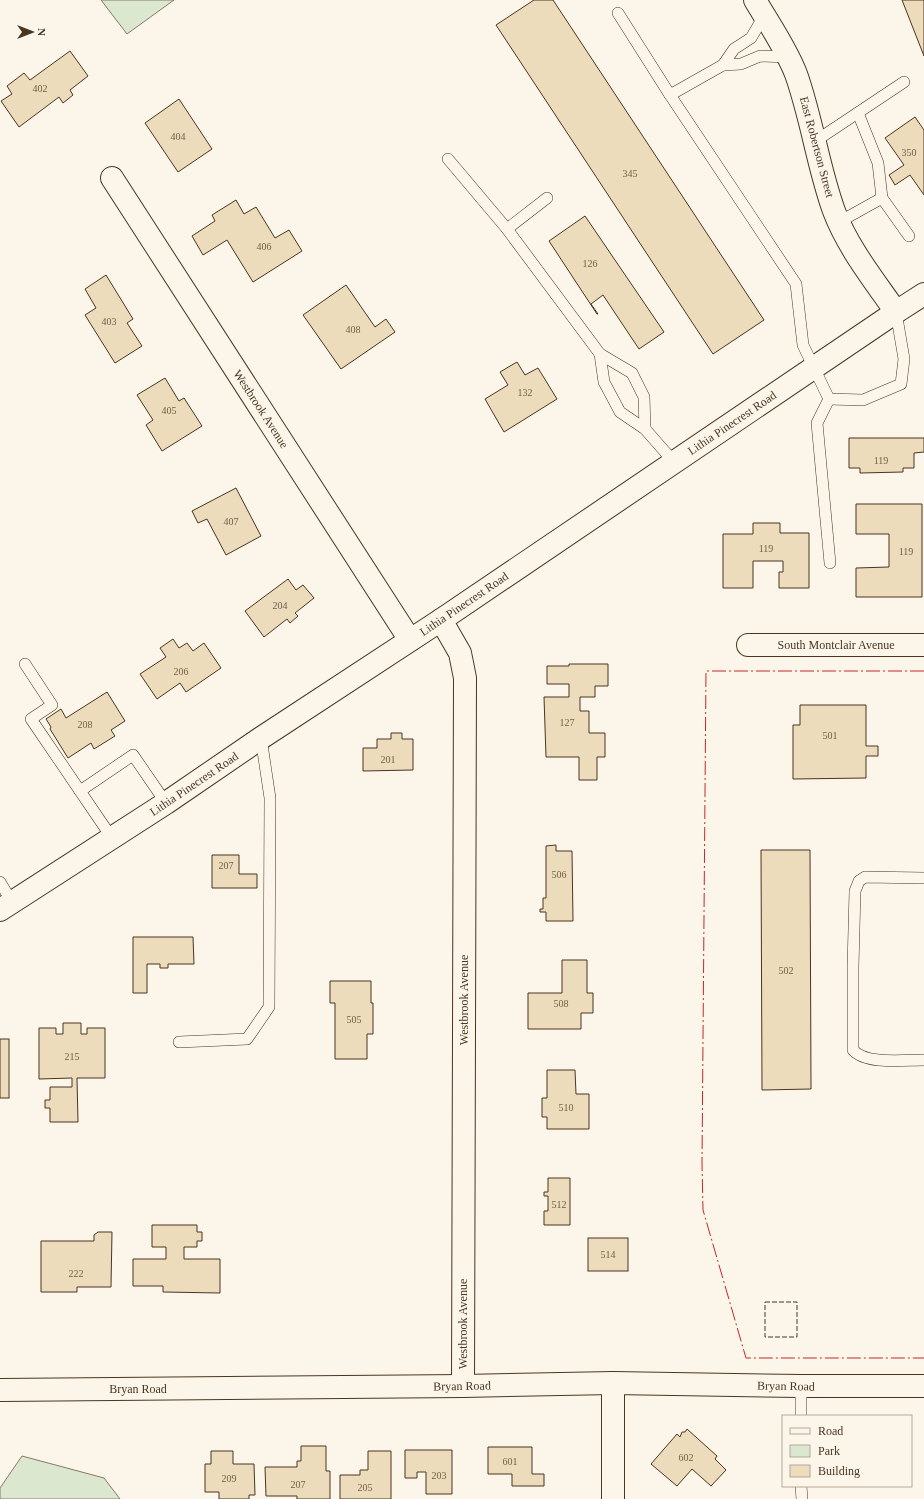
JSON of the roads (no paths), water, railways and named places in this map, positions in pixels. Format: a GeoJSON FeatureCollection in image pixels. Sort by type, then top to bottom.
{"type":"FeatureCollection","features":[{"type":"Feature","properties":{"kind":"street","name":"East Robertson Street"},"geometry":{"type":"LineString","coordinates":[[760,8],[788,57],[795,73],[806,105],[823,178],[839,222],[848,241],[896,312]]}},
{"type":"Feature","properties":{"kind":"street","name":"Westbrook Avenue"},"geometry":{"type":"LineString","coordinates":[[112,178],[410,640]]}},
{"type":"Feature","properties":{"kind":"street","name":"Lithia Pinecrest Road"},"geometry":{"type":"LineString","coordinates":[[6,906],[166,803],[261,738],[441,620],[924,294]]}},
{"type":"Feature","properties":{"kind":"street","name":"Westbrook Avenue"},"geometry":{"type":"LineString","coordinates":[[441,620],[460,653],[465,678],[463,1386]]}},
{"type":"Feature","properties":{"kind":"street","name":"South Montclair Avenue"},"geometry":{"type":"LineString","coordinates":[[748,646],[924,645]]}},
{"type":"Feature","properties":{"kind":"street","name":"Bryan Road"},"geometry":{"type":"LineString","coordinates":[[0,1390],[463,1386],[613,1383],[924,1386]]}},
{"type":"Feature","properties":{"kind":"street"},"geometry":{"type":"LineString","coordinates":[[613,1383],[613,1499]]}},
{"type":"Feature","properties":{"kind":"lane"},"geometry":{"type":"LineString","coordinates":[[670,95],[723,65],[734,49],[751,38],[760,8]]}},
{"type":"Feature","properties":{"kind":"lane"},"geometry":{"type":"LineString","coordinates":[[618,13],[670,95],[796,284],[803,345],[815,367],[829,400],[818,424],[830,563]]}},
{"type":"Feature","properties":{"kind":"lane"},"geometry":{"type":"LineString","coordinates":[[723,65],[741,64],[760,56],[788,57]]}},
{"type":"Feature","properties":{"kind":"lane"},"geometry":{"type":"LineString","coordinates":[[814,142],[904,82]]}},
{"type":"Feature","properties":{"kind":"lane"},"geometry":{"type":"LineString","coordinates":[[858,113],[878,163],[882,198],[909,236]]}},
{"type":"Feature","properties":{"kind":"lane"},"geometry":{"type":"LineString","coordinates":[[448,159],[507,230],[600,354],[632,373],[644,397],[646,429]]}},
{"type":"Feature","properties":{"kind":"lane"},"geometry":{"type":"LineString","coordinates":[[507,230],[547,198]]}},
{"type":"Feature","properties":{"kind":"lane"},"geometry":{"type":"LineString","coordinates":[[839,222],[882,198]]}},
{"type":"Feature","properties":{"kind":"lane"},"geometry":{"type":"LineString","coordinates":[[829,400],[863,400],[901,384],[904,359],[896,312]]}},
{"type":"Feature","properties":{"kind":"lane"},"geometry":{"type":"LineString","coordinates":[[600,354],[604,382],[620,412],[646,429],[674,462]]}},
{"type":"Feature","properties":{"kind":"lane"},"geometry":{"type":"LineString","coordinates":[[25,664],[52,705],[31,719],[112,838]]}},
{"type":"Feature","properties":{"kind":"lane"},"geometry":{"type":"LineString","coordinates":[[180,1042],[247,1039],[269,1007],[270,798],[261,738]]}},
{"type":"Feature","properties":{"kind":"lane"},"geometry":{"type":"LineString","coordinates":[[80,791],[133,754],[166,803]]}},
{"type":"Feature","properties":{"kind":"lane"},"geometry":{"type":"LineString","coordinates":[[924,878],[865,877],[859,882],[855,891],[853,967],[853,1050],[857,1055],[863,1058],[876,1060],[924,1060]]}},
{"type":"Feature","properties":{"kind":"lane"},"geometry":{"type":"LineString","coordinates":[[0,882],[6,906]]}},
{"type":"Feature","properties":{"kind":"lane"},"geometry":{"type":"LineString","coordinates":[[800,1386],[801,1415]]}},
{"type":"Feature","properties":{"kind":"lane"},"geometry":{"type":"LineString","coordinates":[[802,1487],[802,1499]]}}]}
